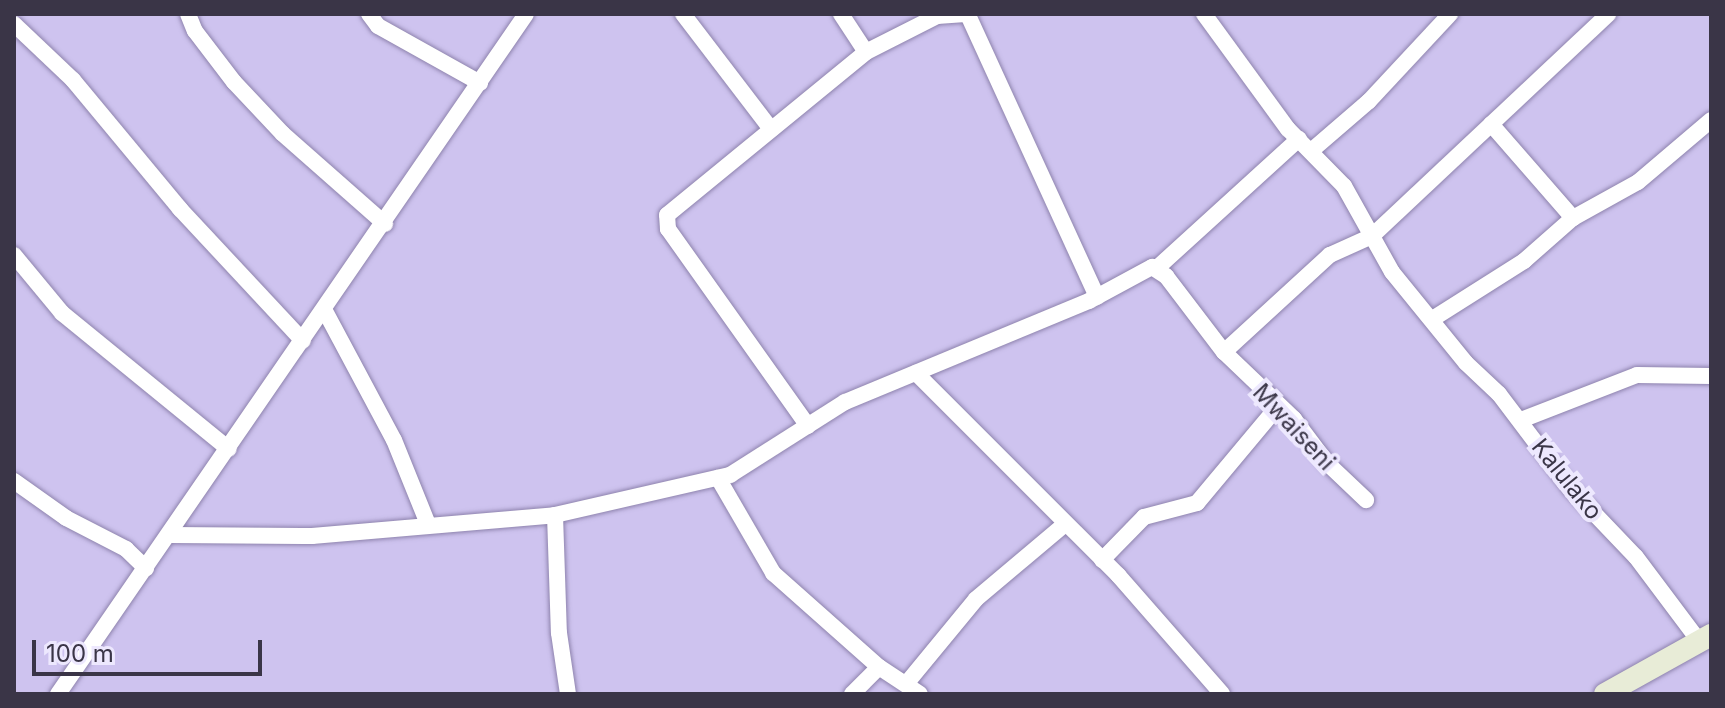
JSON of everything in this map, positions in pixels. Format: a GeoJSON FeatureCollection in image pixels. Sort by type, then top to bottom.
{"type":"FeatureCollection","features":[{"type":"Feature","properties":{"kind":"street"},"geometry":{"type":"LineString","coordinates":[[188,14],[195,31],[234,82],[283,134],[385,224]]}},
{"type":"Feature","properties":{"kind":"street"},"geometry":{"type":"LineString","coordinates":[[369,14],[378,26],[480,83]]}},
{"type":"Feature","properties":{"kind":"street"},"geometry":{"type":"LineString","coordinates":[[58,694],[171,535],[526,14]]}},
{"type":"Feature","properties":{"kind":"street"},"geometry":{"type":"LineString","coordinates":[[683,14],[771,129]]}},
{"type":"Feature","properties":{"kind":"street"},"geometry":{"type":"LineString","coordinates":[[841,14],[866,52]]}},
{"type":"Feature","properties":{"kind":"street"},"geometry":{"type":"LineString","coordinates":[[808,426],[665,222],[674,207],[866,52],[937,16],[968,14],[1097,297]]}},
{"type":"Feature","properties":{"kind":"street","name":"Kalulako"},"geometry":{"type":"LineString","coordinates":[[1204,14],[1305,145],[1344,186],[1392,272],[1434,318],[1466,363],[1521,420],[1570,488],[1636,557],[1705,638]]}},
{"type":"Feature","properties":{"kind":"street"},"geometry":{"type":"LineString","coordinates":[[171,535],[312,536],[555,515],[718,478],[746,468],[845,402],[1097,297],[1146,268],[1157,268],[1305,145],[1369,101],[1450,14]]}},
{"type":"Feature","properties":{"kind":"street"},"geometry":{"type":"LineString","coordinates":[[1224,352],[1330,255],[1372,236],[1608,14]]}},
{"type":"Feature","properties":{"kind":"street"},"geometry":{"type":"LineString","coordinates":[[14,24],[73,80],[180,209],[303,341]]}},
{"type":"Feature","properties":{"kind":"street"},"geometry":{"type":"LineString","coordinates":[[1434,318],[1524,261],[1573,218],[1638,182],[1711,120]]}},
{"type":"Feature","properties":{"kind":"street"},"geometry":{"type":"LineString","coordinates":[[1491,124],[1573,218]]}},
{"type":"Feature","properties":{"kind":"street"},"geometry":{"type":"LineString","coordinates":[[14,255],[62,313],[229,449]]}},
{"type":"Feature","properties":{"kind":"street","name":"Mwaiseni"},"geometry":{"type":"LineString","coordinates":[[1157,268],[1224,352],[1366,500]]}},
{"type":"Feature","properties":{"kind":"street"},"geometry":{"type":"LineString","coordinates":[[325,311],[394,440],[428,524]]}},
{"type":"Feature","properties":{"kind":"street"},"geometry":{"type":"LineString","coordinates":[[916,373],[1102,560],[1222,694]]}},
{"type":"Feature","properties":{"kind":"street"},"geometry":{"type":"LineString","coordinates":[[1521,420],[1637,375],[1711,376]]}},
{"type":"Feature","properties":{"kind":"street"},"geometry":{"type":"LineString","coordinates":[[1102,560],[1144,517],[1197,503],[1278,406]]}},
{"type":"Feature","properties":{"kind":"street"},"geometry":{"type":"LineString","coordinates":[[718,478],[773,573],[879,667],[913,689],[976,599],[1065,524]]}},
{"type":"Feature","properties":{"kind":"street"},"geometry":{"type":"LineString","coordinates":[[14,481],[66,518],[126,549],[146,568]]}},
{"type":"Feature","properties":{"kind":"street"},"geometry":{"type":"LineString","coordinates":[[555,515],[559,633],[568,694]]}},
{"type":"Feature","properties":{"kind":"street"},"geometry":{"type":"LineString","coordinates":[[1605,694],[1705,638]]}},
{"type":"Feature","properties":{"kind":"street"},"geometry":{"type":"LineString","coordinates":[[852,694],[879,667]]}}]}
